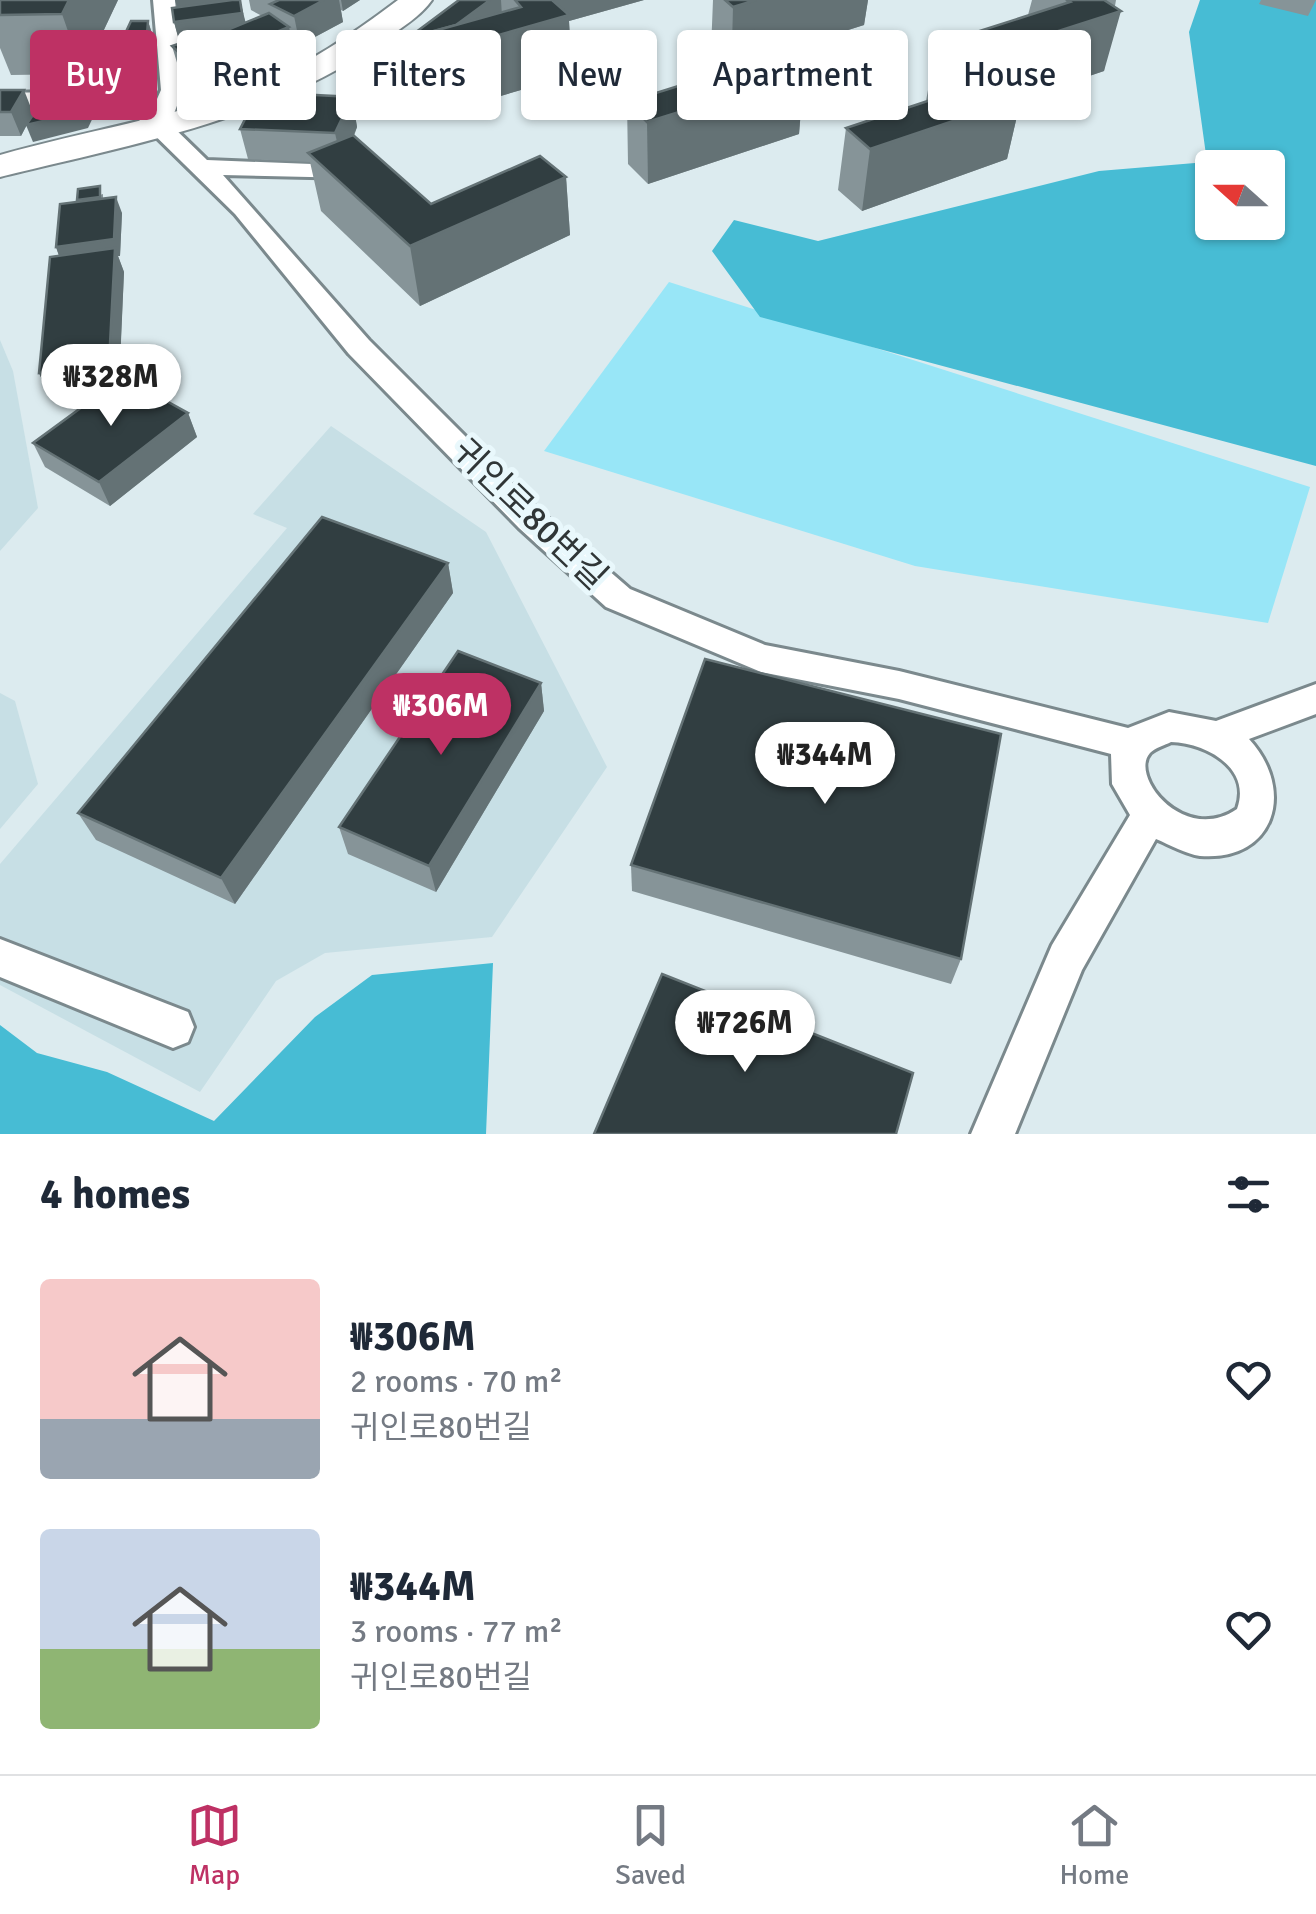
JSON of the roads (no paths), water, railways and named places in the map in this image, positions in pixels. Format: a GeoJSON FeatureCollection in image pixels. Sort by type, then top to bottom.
{"type":"FeatureCollection","features":[{"type":"Feature","properties":{"kind":"street"},"geometry":{"type":"LineString","coordinates":[[159,124],[172,90],[164,0]]}},
{"type":"Feature","properties":{"kind":"street"},"geometry":{"type":"LineString","coordinates":[[0,166],[229,106],[302,77],[373,34],[417,0]]}},
{"type":"Feature","properties":{"kind":"street","name":"귀인로80번길"},"geometry":{"type":"LineString","coordinates":[[0,100],[112,98],[141,109],[204,167],[360,347],[530,520],[618,598],[761,658],[898,685],[1134,745]]}},
{"type":"Feature","properties":{"kind":"street"},"geometry":{"type":"LineString","coordinates":[[204,167],[379,171]]}},
{"type":"Feature","properties":{"kind":"street"},"geometry":{"type":"LineString","coordinates":[[1217,736],[1316,699]]}},
{"type":"Feature","properties":{"kind":"street"},"geometry":{"type":"LineString","coordinates":[[1169,727],[1217,736],[1242,756],[1256,780],[1255,814],[1245,827],[1210,838],[1189,836],[1150,815],[1130,786],[1128,758],[1134,745],[1155,730],[1169,727]]}},
{"type":"Feature","properties":{"kind":"street"},"geometry":{"type":"LineString","coordinates":[[993,1134],[1066,959],[1150,815]]}},
{"type":"Feature","properties":{"kind":"street"},"geometry":{"type":"LineString","coordinates":[[0,958],[173,1027]]}}]}
